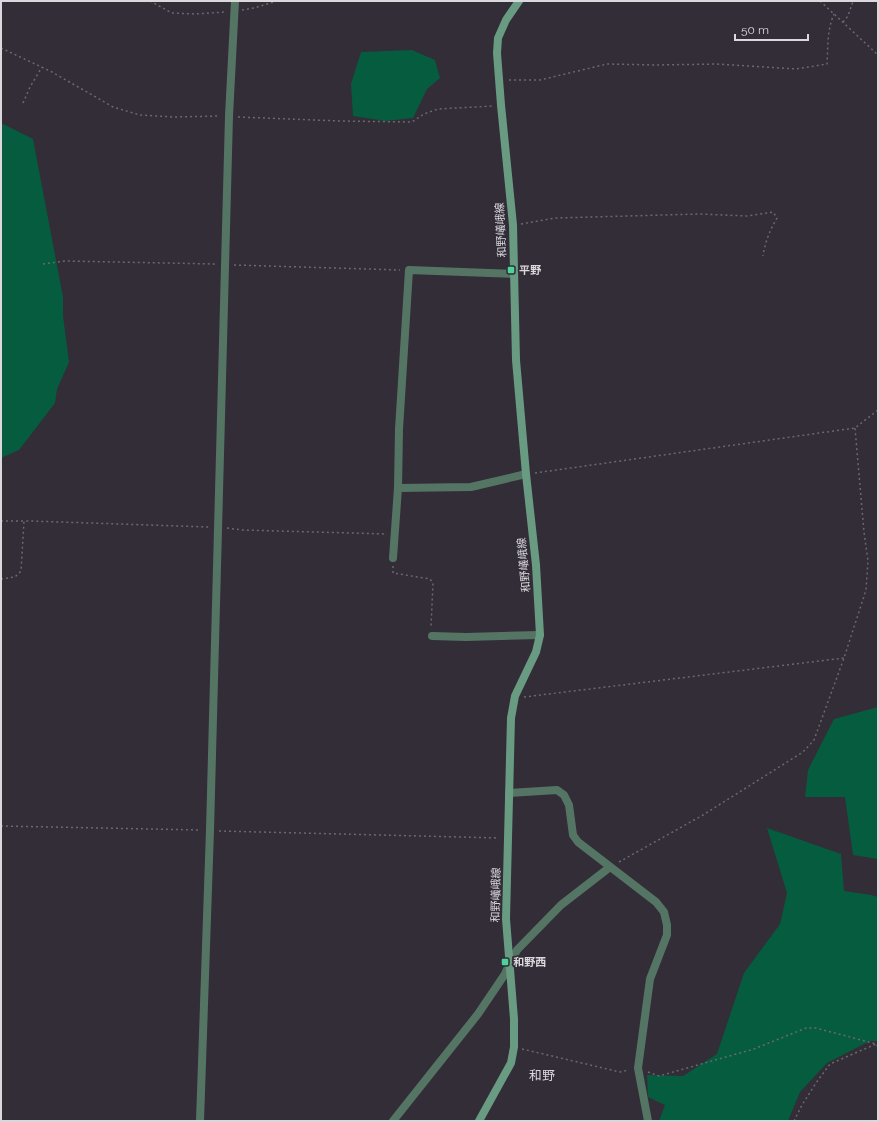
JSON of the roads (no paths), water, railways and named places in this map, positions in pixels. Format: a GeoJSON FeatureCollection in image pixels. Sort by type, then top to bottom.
{"type":"FeatureCollection","features":[{"type":"Feature","properties":{"kind":"main road","name":"和野嶬峨線"},"geometry":{"type":"LineString","coordinates":[[480,1121],[511,1063],[514,1047],[514,1019],[506,919],[512,718],[515,696],[536,652],[540,635],[536,565],[516,360],[513,225],[497,53],[498,38],[506,20],[519,1]]}},
{"type":"Feature","properties":{"kind":"street"},"geometry":{"type":"LineString","coordinates":[[200,1121],[210,830],[225,264],[235,1]]}},
{"type":"Feature","properties":{"kind":"street"},"geometry":{"type":"LineString","coordinates":[[393,558],[398,488],[399,429],[410,270],[514,274]]}},
{"type":"Feature","properties":{"kind":"street"},"geometry":{"type":"LineString","coordinates":[[398,488],[471,487],[526,474]]}},
{"type":"Feature","properties":{"kind":"street"},"geometry":{"type":"LineString","coordinates":[[432,636],[466,637],[540,635]]}},
{"type":"Feature","properties":{"kind":"street"},"geometry":{"type":"LineString","coordinates":[[509,794],[557,790],[564,795],[570,805],[573,835],[578,842],[656,902],[664,912],[667,925],[667,935],[650,979],[638,1068],[648,1121]]}},
{"type":"Feature","properties":{"kind":"street"},"geometry":{"type":"LineString","coordinates":[[393,1121],[478,1014],[505,974],[517,950],[561,905],[610,867]]}},
{"type":"Feature","properties":{"kind":"place","name":"平野"},"geometry":{"type":"Point","coordinates":[511,270]}},
{"type":"Feature","properties":{"kind":"place","name":"和野西"},"geometry":{"type":"Point","coordinates":[505,962]}},
{"type":"Feature","properties":{"kind":"district","name":"和野"},"geometry":{"type":"Point","coordinates":[542,1075]}}]}
